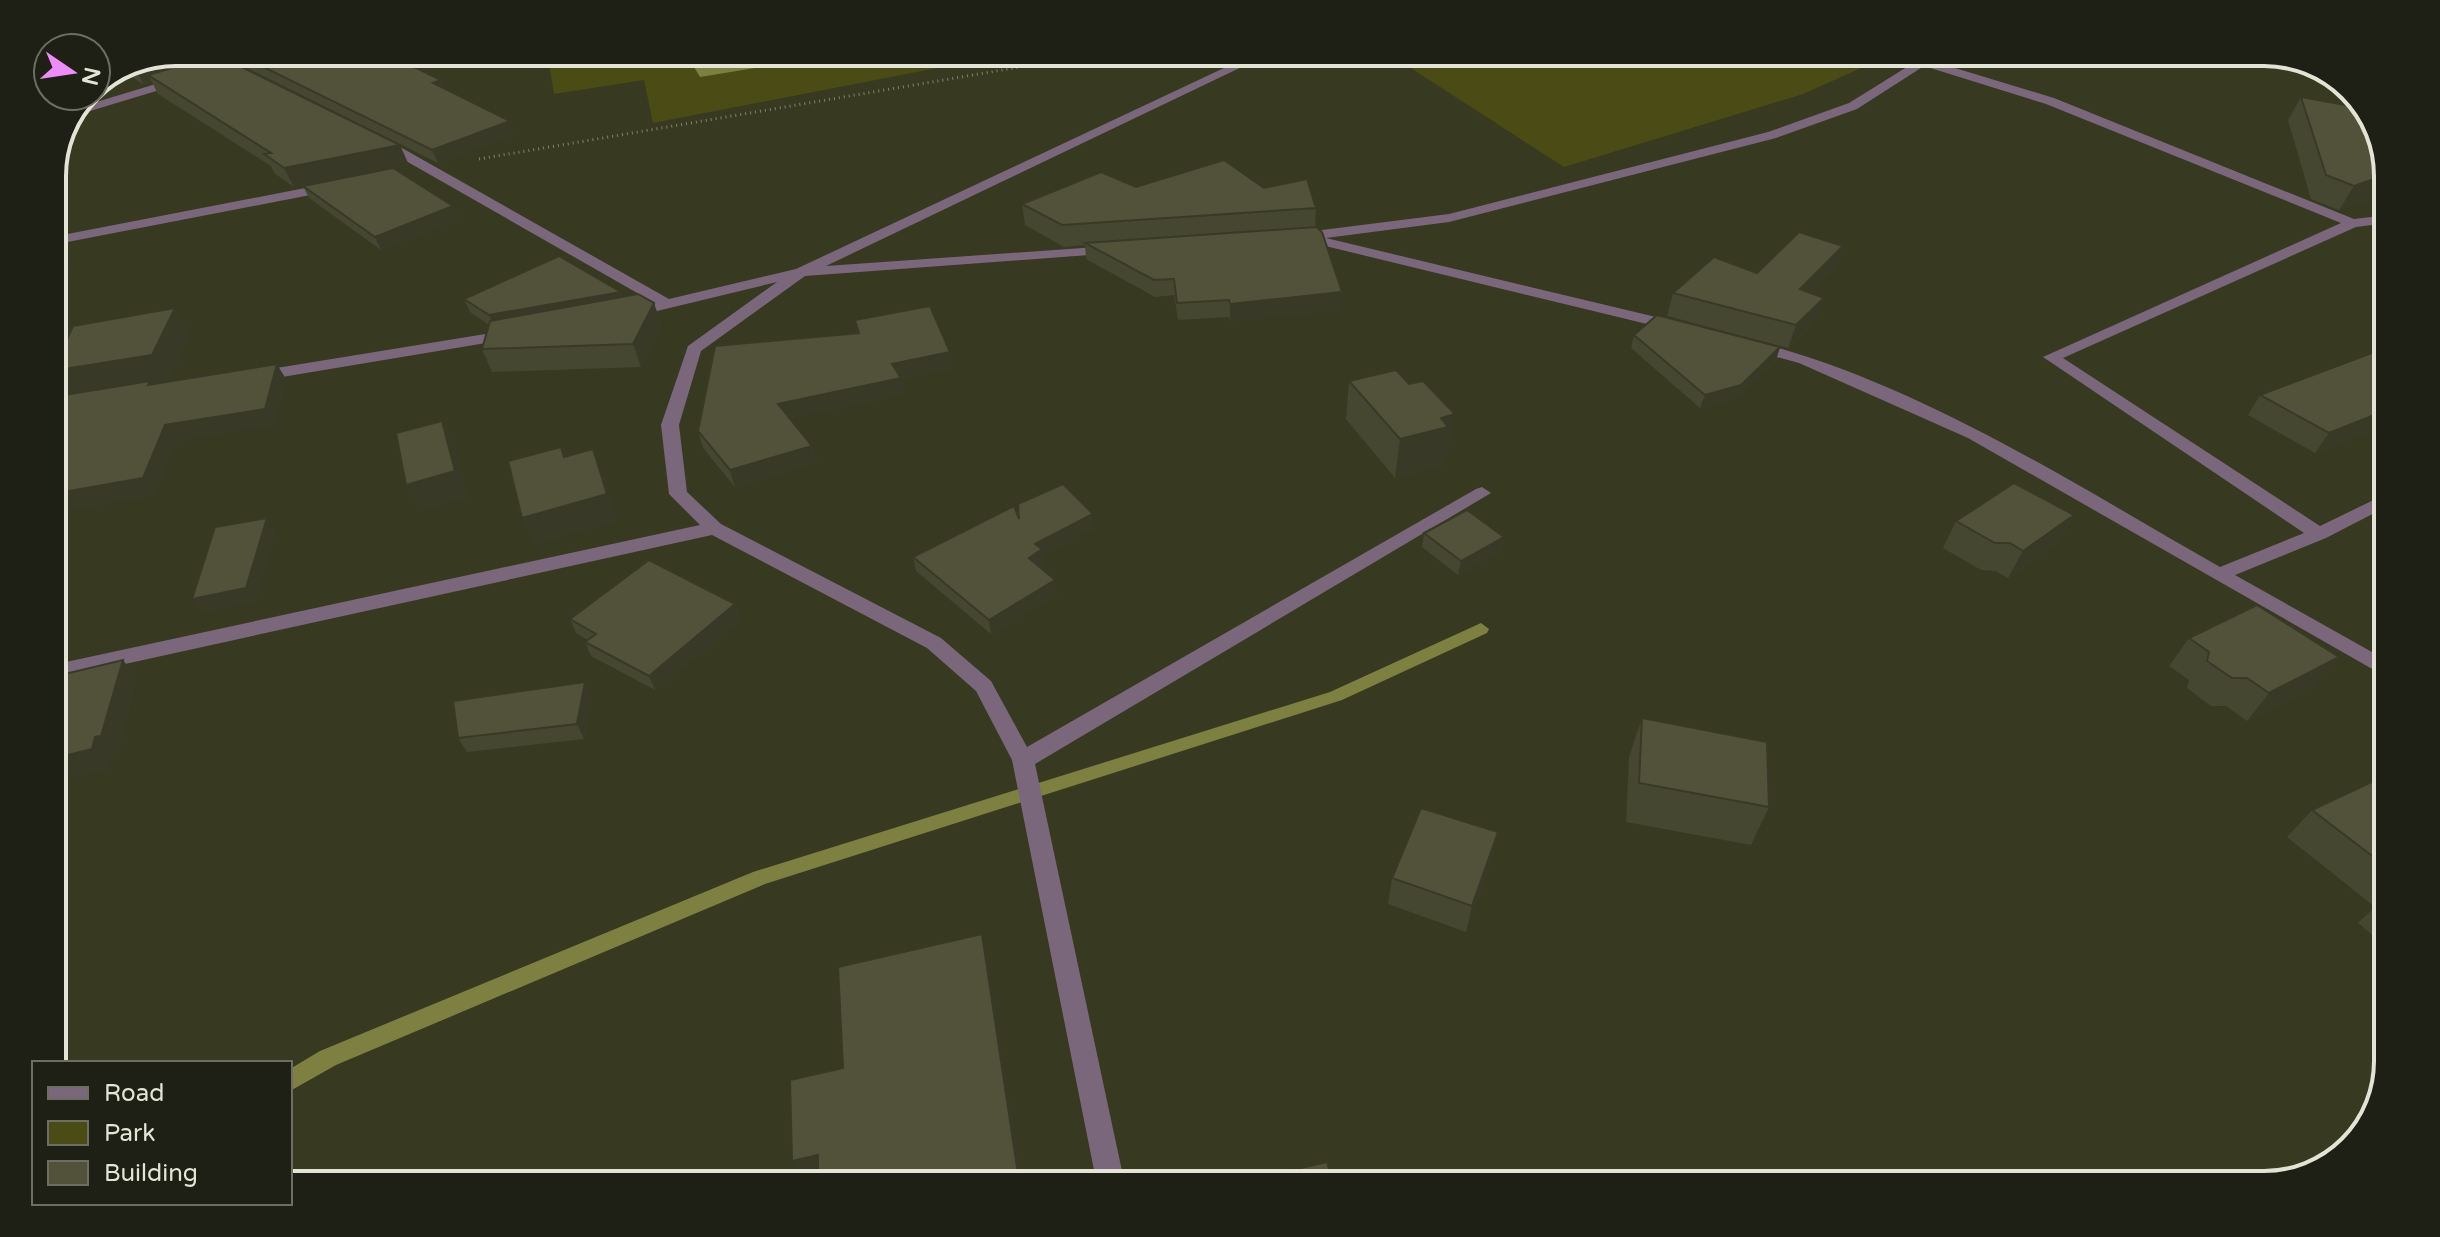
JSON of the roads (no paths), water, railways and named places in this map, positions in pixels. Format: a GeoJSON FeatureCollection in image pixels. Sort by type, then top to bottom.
{"type":"FeatureCollection","features":[{"type":"Feature","properties":{"kind":"street"},"geometry":{"type":"LineString","coordinates":[[213,71],[228,66],[241,73]]}},
{"type":"Feature","properties":{"kind":"street"},"geometry":{"type":"LineString","coordinates":[[1108,1171],[1023,760],[984,686],[934,643],[714,528],[678,494],[670,425],[694,349],[801,272],[1237,66]]}},
{"type":"Feature","properties":{"kind":"street"},"geometry":{"type":"LineString","coordinates":[[1699,332],[1577,300],[1298,238],[1449,218],[1772,135],[1853,106],[1917,66]]}},
{"type":"Feature","properties":{"kind":"street"},"geometry":{"type":"LineString","coordinates":[[1936,66],[2050,101],[2353,223]]}},
{"type":"Feature","properties":{"kind":"street"},"geometry":{"type":"LineString","coordinates":[[112,102],[198,75]]}},
{"type":"Feature","properties":{"kind":"street"},"geometry":{"type":"LineString","coordinates":[[375,139],[667,304]]}},
{"type":"Feature","properties":{"kind":"street"},"geometry":{"type":"LineString","coordinates":[[399,174],[430,168]]}},
{"type":"Feature","properties":{"kind":"street"},"geometry":{"type":"LineString","coordinates":[[66,238],[339,185]]}},
{"type":"Feature","properties":{"kind":"street"},"geometry":{"type":"LineString","coordinates":[[2319,534],[2051,357],[2353,223],[2374,221]]}},
{"type":"Feature","properties":{"kind":"street"},"geometry":{"type":"LineString","coordinates":[[611,317],[801,272],[1133,249]]}},
{"type":"Feature","properties":{"kind":"street"},"geometry":{"type":"LineString","coordinates":[[238,379],[535,331]]}},
{"type":"Feature","properties":{"kind":"street"},"geometry":{"type":"LineString","coordinates":[[1729,340],[1805,360],[1974,434],[2374,663]]}},
{"type":"Feature","properties":{"kind":"street"},"geometry":{"type":"LineString","coordinates":[[1023,760],[1482,493]]}},
{"type":"Feature","properties":{"kind":"street"},"geometry":{"type":"LineString","coordinates":[[2220,574],[2319,534],[2374,506]]}},
{"type":"Feature","properties":{"kind":"street"},"geometry":{"type":"LineString","coordinates":[[66,670],[714,528]]}},
{"type":"Feature","properties":{"kind":"waterway"},"geometry":{"type":"LineString","coordinates":[[292,1080],[328,1058],[760,878],[1336,696],[1481,629]]}}]}
